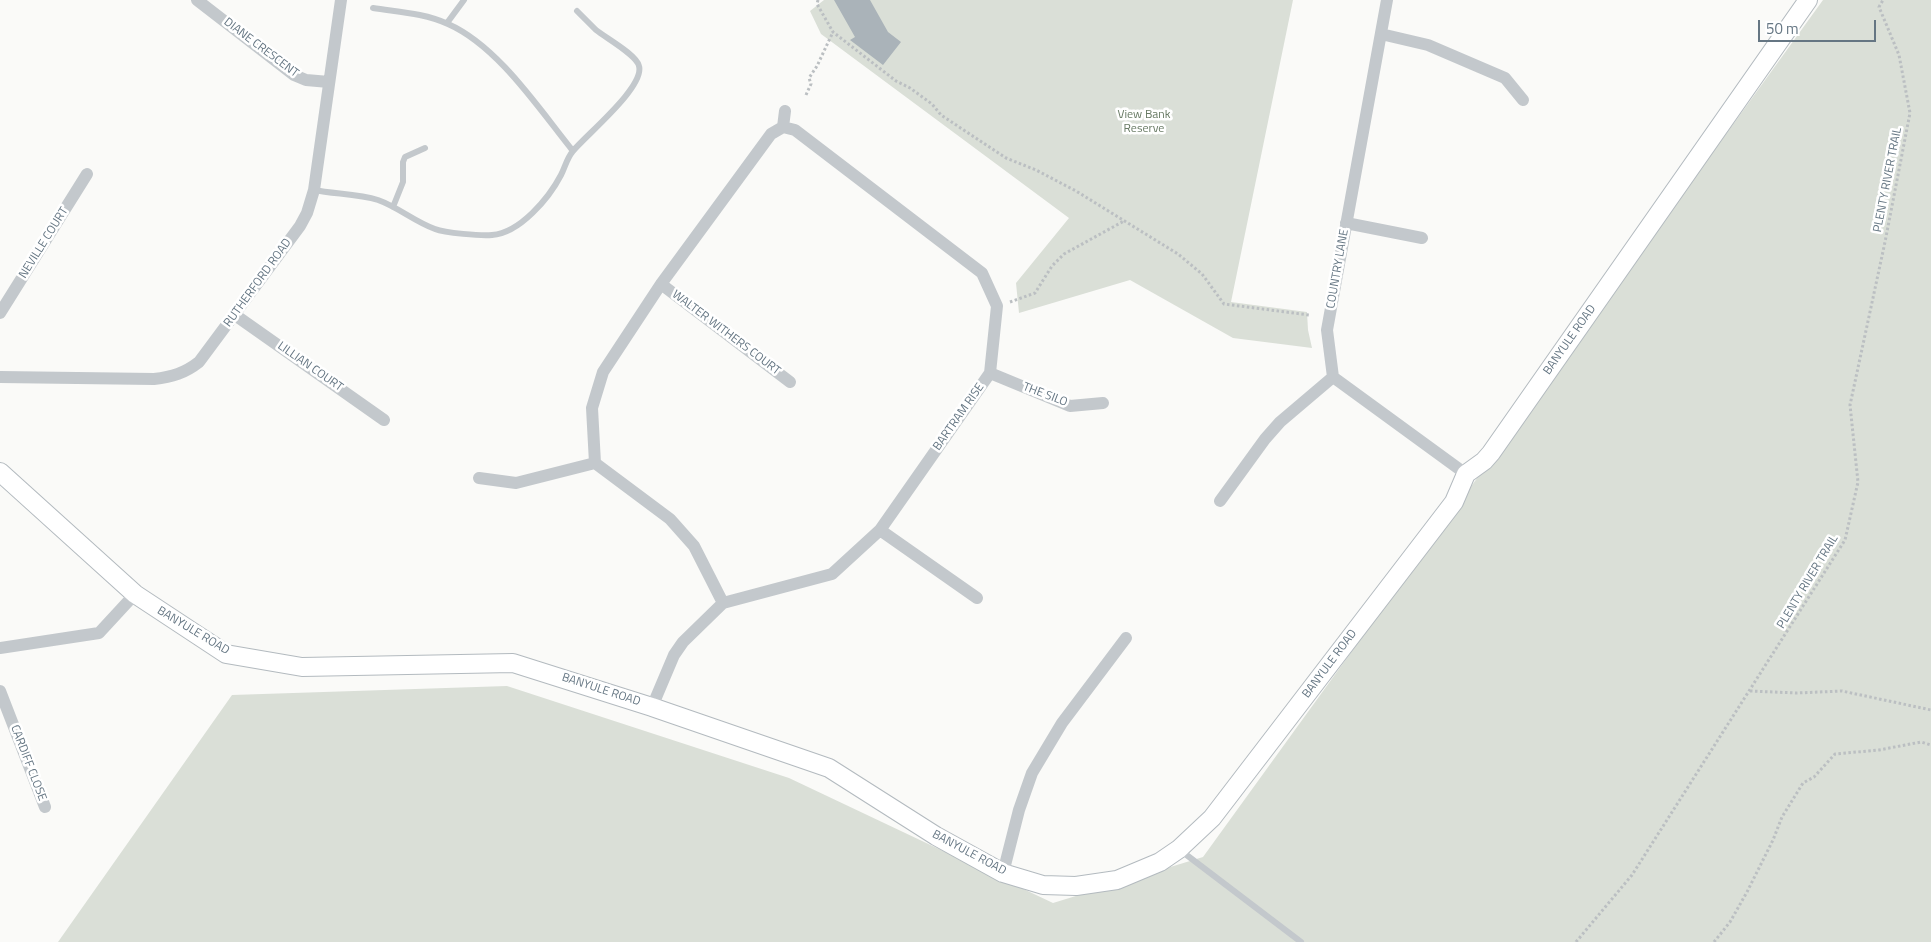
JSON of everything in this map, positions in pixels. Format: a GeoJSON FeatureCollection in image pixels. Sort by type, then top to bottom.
{"type":"FeatureCollection","features":[{"type":"Feature","properties":{"kind":"street","name":"DIANE CRESCENT"},"geometry":{"type":"LineString","coordinates":[[198,0],[294,75],[306,80],[329,82]]}},
{"type":"Feature","properties":{"kind":"street","name":"RUTHERFORD ROAD"},"geometry":{"type":"LineString","coordinates":[[0,377],[154,379],[175,376],[185,372],[199,362],[300,226],[307,213],[314,190],[341,0]]}},
{"type":"Feature","properties":{"kind":"street","name":"COUNTRY LANE"},"geometry":{"type":"LineString","coordinates":[[1333,377],[1327,330],[1387,0]]}},
{"type":"Feature","properties":{"kind":"street","name":"BANYULE ROAD"},"geometry":{"type":"LineString","coordinates":[[0,472],[135,594],[226,654],[302,667],[513,663],[652,707],[829,768],[936,836],[1003,873],[1043,885],[1076,886],[1117,880],[1160,862],[1179,849],[1212,818],[1448,510],[1460,490],[1466,474],[1484,461],[1491,453],[1808,0]]}},
{"type":"Feature","properties":{"kind":"street"},"geometry":{"type":"LineString","coordinates":[[1381,34],[1428,45],[1505,78],[1523,100]]}},
{"type":"Feature","properties":{"kind":"street"},"geometry":{"type":"LineString","coordinates":[[652,707],[674,655],[683,642],[723,602],[694,546],[676,526],[595,463],[592,408],[603,372],[661,284],[772,134],[783,127],[786,111]]}},
{"type":"Feature","properties":{"kind":"street"},"geometry":{"type":"LineString","coordinates":[[783,127],[794,130],[982,273],[997,306]]}},
{"type":"Feature","properties":{"kind":"street","name":"NEVILLE COURT"},"geometry":{"type":"LineString","coordinates":[[0,313],[88,174]]}},
{"type":"Feature","properties":{"kind":"street"},"geometry":{"type":"LineString","coordinates":[[1346,223],[1422,238]]}},
{"type":"Feature","properties":{"kind":"street","name":"WALTER WITHERS COURT"},"geometry":{"type":"LineString","coordinates":[[661,284],[790,382]]}},
{"type":"Feature","properties":{"kind":"street","name":"BARTRAM RISE"},"geometry":{"type":"LineString","coordinates":[[723,602],[832,574],[880,530],[990,373],[997,306]]}},
{"type":"Feature","properties":{"kind":"street","name":"LILLIAN COURT"},"geometry":{"type":"LineString","coordinates":[[235,315],[384,420]]}},
{"type":"Feature","properties":{"kind":"street","name":"THE SILO"},"geometry":{"type":"LineString","coordinates":[[990,373],[1070,406],[1103,403]]}},
{"type":"Feature","properties":{"kind":"street"},"geometry":{"type":"LineString","coordinates":[[1220,502],[1264,439],[1280,422],[1333,377],[1466,474]]}},
{"type":"Feature","properties":{"kind":"street"},"geometry":{"type":"LineString","coordinates":[[479,478],[516,483],[595,463]]}},
{"type":"Feature","properties":{"kind":"street"},"geometry":{"type":"LineString","coordinates":[[880,530],[977,598]]}},
{"type":"Feature","properties":{"kind":"street"},"geometry":{"type":"LineString","coordinates":[[0,648],[99,633],[135,594]]}},
{"type":"Feature","properties":{"kind":"street"},"geometry":{"type":"LineString","coordinates":[[1003,873],[1019,810],[1032,773],[1062,724],[1126,638]]}},
{"type":"Feature","properties":{"kind":"street","name":"CARDIFF CLOSE"},"geometry":{"type":"LineString","coordinates":[[0,691],[44,807]]}},
{"type":"Feature","properties":{"kind":"lane"},"geometry":{"type":"LineString","coordinates":[[447,24],[464,0]]}},
{"type":"Feature","properties":{"kind":"lane"},"geometry":{"type":"LineString","coordinates":[[373,8],[430,17],[472,38],[505,67],[573,151]]}},
{"type":"Feature","properties":{"kind":"lane"},"geometry":{"type":"LineString","coordinates":[[314,190],[375,199],[393,206],[436,230],[484,235],[505,232],[515,227],[554,188],[573,151],[602,123],[627,94],[636,81],[640,68],[635,58],[594,28],[577,11]]}},
{"type":"Feature","properties":{"kind":"lane"},"geometry":{"type":"LineString","coordinates":[[393,206],[403,182],[403,162],[405,157],[425,148]]}},
{"type":"Feature","properties":{"kind":"lane"},"geometry":{"type":"LineString","coordinates":[[1179,849],[1301,942]]}},
{"type":"Feature","properties":{"kind":"path"},"geometry":{"type":"LineString","coordinates":[[818,0],[817,4],[833,32],[896,81],[910,88],[932,104],[941,115],[1012,161],[1036,170],[1076,191],[1192,264],[1202,274],[1224,304],[1309,315]]}},
{"type":"Feature","properties":{"kind":"path","name":"PLENTY RIVER TRAIL"},"geometry":{"type":"LineString","coordinates":[[1576,942],[1632,875],[1845,540],[1858,482],[1850,405],[1910,113],[1900,55],[1879,7],[1883,0]]}},
{"type":"Feature","properties":{"kind":"path"},"geometry":{"type":"LineString","coordinates":[[806,95],[811,84],[809,78],[833,32]]}},
{"type":"Feature","properties":{"kind":"path"},"geometry":{"type":"LineString","coordinates":[[997,306],[1018,300],[1035,292],[1060,257],[1124,221]]}},
{"type":"Feature","properties":{"kind":"path"},"geometry":{"type":"LineString","coordinates":[[1750,691],[1797,693],[1842,691],[1931,710]]}},
{"type":"Feature","properties":{"kind":"path"},"geometry":{"type":"LineString","coordinates":[[1714,942],[1730,922],[1747,892],[1773,840],[1782,817],[1803,783],[1814,777],[1836,754],[1879,750],[1921,742],[1931,744]]}},
{"type":"Feature","properties":{"kind":"green space","name":"View Bank Reserve"},"geometry":{"type":"Polygon","coordinates":[[[824,0],[1293,0],[1231,302],[1307,312],[1312,348],[1233,338],[1130,280],[1019,313],[1016,283],[1069,218],[821,34],[810,11],[824,0]]]}},
{"type":"Feature","properties":{"kind":"green space"},"geometry":{"type":"Polygon","coordinates":[[[1823,0],[1931,0],[1931,942],[58,942],[232,695],[507,686],[789,778],[1053,903],[1203,857],[1823,0]]]}},
{"type":"Feature","properties":{"kind":"building"},"geometry":{"type":"Polygon","coordinates":[[[834,0],[870,0],[888,32],[901,42],[883,65],[850,40],[855,37],[834,0]]]}}]}
